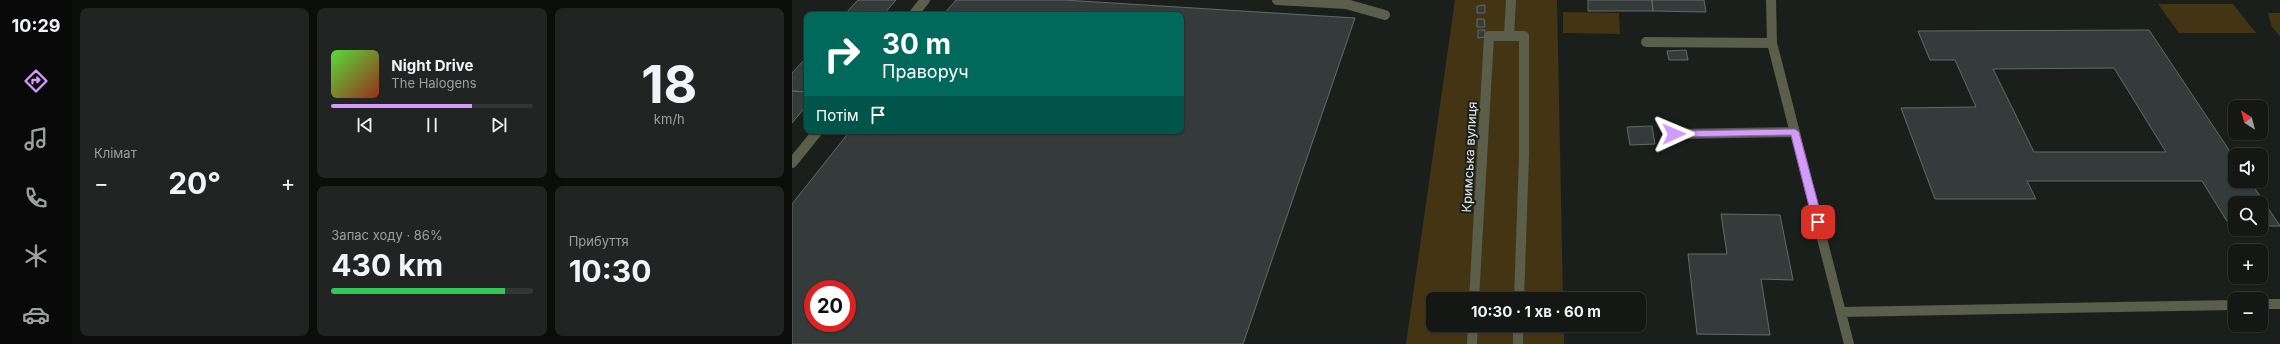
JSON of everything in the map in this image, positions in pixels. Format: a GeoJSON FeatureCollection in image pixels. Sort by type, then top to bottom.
{"type":"FeatureCollection","features":[{"type":"Feature","properties":{"kind":"street"},"geometry":{"type":"LineString","coordinates":[[915,12],[925,0]]}},
{"type":"Feature","properties":{"kind":"street"},"geometry":{"type":"LineString","coordinates":[[1278,0],[1354,5],[1372,9],[1385,15]]}},
{"type":"Feature","properties":{"kind":"street"},"geometry":{"type":"LineString","coordinates":[[1509,36],[1511,0]]}},
{"type":"Feature","properties":{"kind":"street"},"geometry":{"type":"LineString","coordinates":[[1771,0],[1772,43],[1849,344]]}},
{"type":"Feature","properties":{"kind":"street","name":"Кримська вулиця"},"geometry":{"type":"LineString","coordinates":[[1474,292],[1489,36],[1524,36],[1524,155],[1519,292]]}},
{"type":"Feature","properties":{"kind":"street"},"geometry":{"type":"LineString","coordinates":[[1646,42],[1772,43]]}},
{"type":"Feature","properties":{"kind":"street"},"geometry":{"type":"LineString","coordinates":[[1674,134],[1795,132]]}},
{"type":"Feature","properties":{"kind":"street"},"geometry":{"type":"LineString","coordinates":[[792,163],[816,134]]}},
{"type":"Feature","properties":{"kind":"street"},"geometry":{"type":"LineString","coordinates":[[2268,304],[2280,304]]}},
{"type":"Feature","properties":{"kind":"street"},"geometry":{"type":"LineString","coordinates":[[1841,312],[2228,305]]}},
{"type":"Feature","properties":{"kind":"street"},"geometry":{"type":"LineString","coordinates":[[1472,344],[1473,332]]}},
{"type":"Feature","properties":{"kind":"street"},"geometry":{"type":"LineString","coordinates":[[1518,332],[1518,344]]}},
{"type":"Feature","properties":{"kind":"shaded area"},"geometry":{"type":"Polygon","coordinates":[[[1455,0],[1557,0],[1563,292],[1426,292],[1426,332],[1564,332],[1564,344],[1406,344],[1455,0]]]}},
{"type":"Feature","properties":{"kind":"shaded area"},"geometry":{"type":"Polygon","coordinates":[[[2158,4],[2233,4],[2256,33],[2179,33],[2158,4]]]}},
{"type":"Feature","properties":{"kind":"shaded area"},"geometry":{"type":"Polygon","coordinates":[[[1563,12],[1619,13],[1620,34],[1563,33],[1563,12]]]}},
{"type":"Feature","properties":{"kind":"shaded area"},"geometry":{"type":"Polygon","coordinates":[[[2268,13],[2280,13],[2280,36],[2272,27],[2268,13]]]}},
{"type":"Feature","properties":{"kind":"building"},"geometry":{"type":"Polygon","coordinates":[[[858,0],[896,0],[886,12],[847,12],[858,0]]]}},
{"type":"Feature","properties":{"kind":"building"},"geometry":{"type":"Polygon","coordinates":[[[956,0],[1064,0],[1355,18],[1243,344],[792,344],[792,204],[848,134],[1184,134],[1184,12],[946,12],[956,0]]]}},
{"type":"Feature","properties":{"kind":"building"},"geometry":{"type":"Polygon","coordinates":[[[1588,0],[1652,0],[1653,11],[1588,11],[1588,0]]]}},
{"type":"Feature","properties":{"kind":"building"},"geometry":{"type":"Polygon","coordinates":[[[1652,0],[1704,0],[1706,12],[1653,11],[1652,0]]]}},
{"type":"Feature","properties":{"kind":"building"},"geometry":{"type":"Polygon","coordinates":[[[1485,5],[1485,13],[1477,13],[1477,6],[1485,5]]]}},
{"type":"Feature","properties":{"kind":"building"},"geometry":{"type":"Polygon","coordinates":[[[1477,19],[1484,19],[1485,27],[1477,27],[1477,19]]]}},
{"type":"Feature","properties":{"kind":"building"},"geometry":{"type":"Polygon","coordinates":[[[1478,30],[1485,30],[1485,37],[1478,38],[1478,30]]]}},
{"type":"Feature","properties":{"kind":"building"},"geometry":{"type":"Polygon","coordinates":[[[2149,30],[2228,148],[2228,188],[2255,188],[2260,196],[2228,196],[2228,223],[2202,181],[2027,181],[2036,199],[1935,199],[1901,108],[1976,107],[1955,60],[1930,60],[1918,31],[2149,30]],[[2114,68],[1993,69],[2034,152],[2166,152],[2114,68]]]}},
{"type":"Feature","properties":{"kind":"building"},"geometry":{"type":"Polygon","coordinates":[[[1686,50],[1688,60],[1669,60],[1667,51],[1686,50]]]}},
{"type":"Feature","properties":{"kind":"building"},"geometry":{"type":"Polygon","coordinates":[[[804,60],[804,92],[792,91],[792,73],[804,60]]]}},
{"type":"Feature","properties":{"kind":"building"},"geometry":{"type":"Polygon","coordinates":[[[792,91],[804,92],[804,109],[792,123],[792,91]]]}},
{"type":"Feature","properties":{"kind":"building"},"geometry":{"type":"Polygon","coordinates":[[[1652,126],[1655,144],[1630,145],[1627,127],[1652,126]]]}},
{"type":"Feature","properties":{"kind":"building"},"geometry":{"type":"Polygon","coordinates":[[[2268,208],[2280,226],[2268,226],[2268,208]]]}},
{"type":"Feature","properties":{"kind":"building"},"geometry":{"type":"Polygon","coordinates":[[[1721,214],[1780,215],[1793,280],[1761,279],[1770,335],[1697,334],[1688,254],[1727,254],[1721,214]]]}},
{"type":"Feature","properties":{"kind":"route"},"geometry":{"type":"LineString","coordinates":[[1674,134],[1795,132],[1818,222]]}}]}
